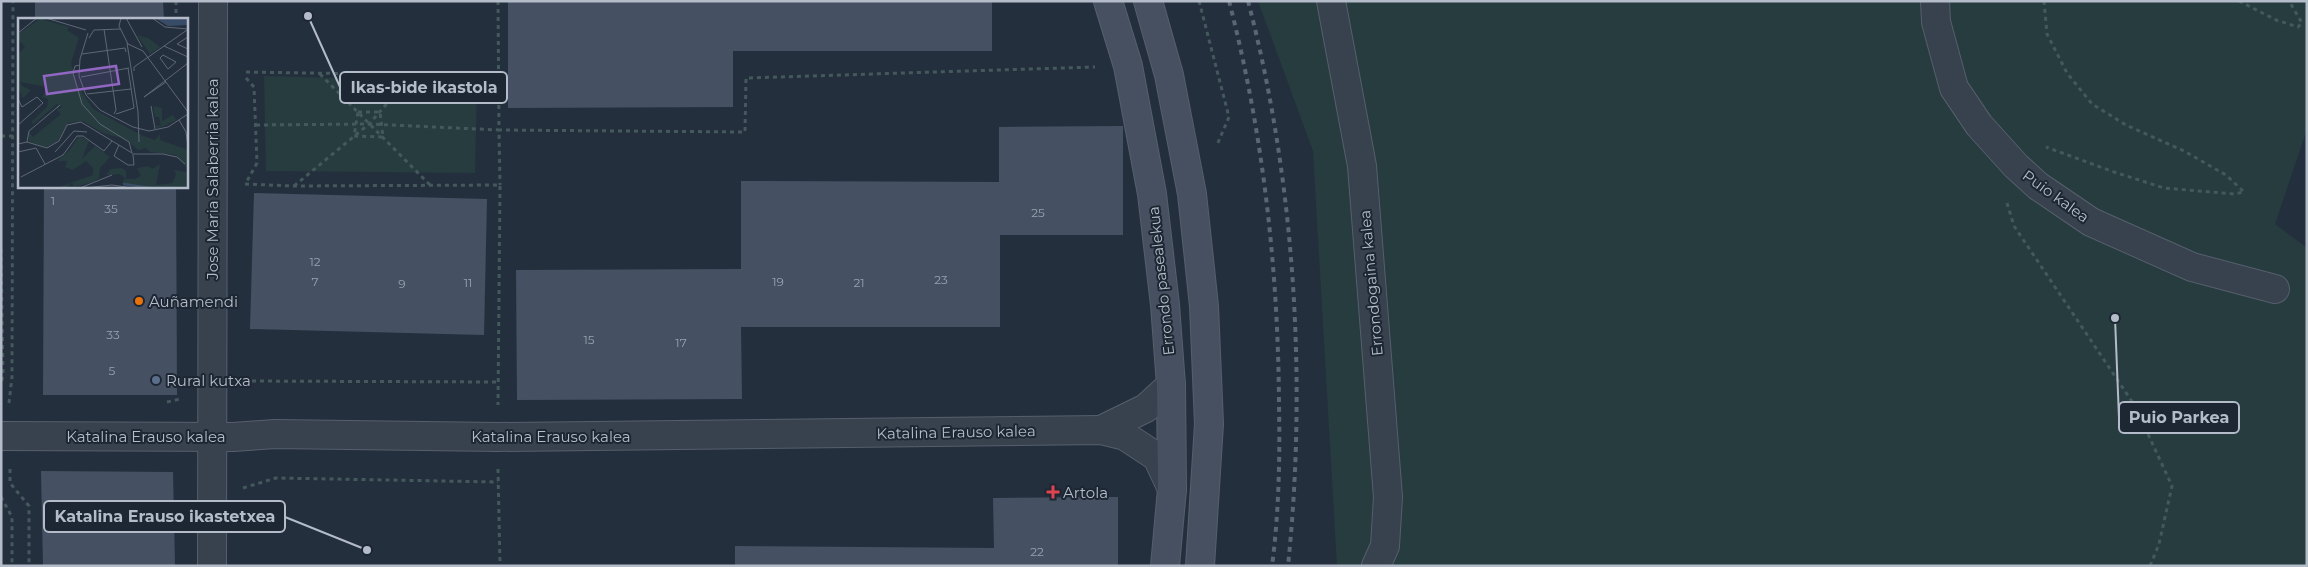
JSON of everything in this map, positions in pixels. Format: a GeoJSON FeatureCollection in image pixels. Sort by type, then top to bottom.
{"type":"FeatureCollection","features":[{"type":"Feature","properties":{"kind":"main road","name":"Errondo pasealekua"},"geometry":{"type":"LineString","coordinates":[[1108,1],[1128,66],[1152,194],[1165,305],[1171,385],[1172,488],[1165,566]]}},
{"type":"Feature","properties":{"kind":"main road"},"geometry":{"type":"LineString","coordinates":[[1148,1],[1169,75],[1192,194],[1204,306],[1208,424],[1200,566]]}},
{"type":"Feature","properties":{"kind":"street","name":"Jose Maria Salaberria kalea"},"geometry":{"type":"LineString","coordinates":[[212,566],[213,1]]}},
{"type":"Feature","properties":{"kind":"street","name":"Errondogaina kalea"},"geometry":{"type":"LineString","coordinates":[[1331,1],[1362,166],[1388,497],[1385,546],[1376,566]]}},
{"type":"Feature","properties":{"kind":"street","name":"Puio kalea"},"geometry":{"type":"LineString","coordinates":[[1935,1],[1936,22],[1954,88],[1979,125],[2016,166],[2038,186],[2091,222],[2192,267],[2275,289]]}},
{"type":"Feature","properties":{"kind":"street","name":"Katalina Erauso kalea"},"geometry":{"type":"LineString","coordinates":[[1102,430],[1146,408],[1171,385]]}},
{"type":"Feature","properties":{"kind":"street","name":"Katalina Erauso kalea"},"geometry":{"type":"LineString","coordinates":[[6,437],[153,435],[212,437],[275,434],[498,437],[1102,430],[1125,436],[1157,457],[1172,488]]}},
{"type":"Feature","properties":{"kind":"path"},"geometry":{"type":"LineString","coordinates":[[13,1],[12,377],[6,437],[10,483],[29,506],[29,566]]}},
{"type":"Feature","properties":{"kind":"path"},"geometry":{"type":"LineString","coordinates":[[176,1],[176,18]]}},
{"type":"Feature","properties":{"kind":"path"},"geometry":{"type":"LineString","coordinates":[[498,1],[500,76],[498,382],[500,566]]}},
{"type":"Feature","properties":{"kind":"path"},"geometry":{"type":"LineString","coordinates":[[2044,1],[2047,34],[2067,73],[2092,104],[2126,125],[2184,151],[2226,175],[2244,192],[2234,194],[2164,188],[2114,172],[2046,146]]}},
{"type":"Feature","properties":{"kind":"path"},"geometry":{"type":"LineString","coordinates":[[2239,1],[2276,20],[2298,27],[2302,23],[2289,1]]}},
{"type":"Feature","properties":{"kind":"path"},"geometry":{"type":"LineString","coordinates":[[256,125],[369,124],[499,130],[745,132],[746,78],[1128,66]]}},
{"type":"Feature","properties":{"kind":"path"},"geometry":{"type":"LineString","coordinates":[[242,72],[500,76]]}},
{"type":"Feature","properties":{"kind":"path"},"geometry":{"type":"LineString","coordinates":[[320,74],[431,185]]}},
{"type":"Feature","properties":{"kind":"path"},"geometry":{"type":"LineString","coordinates":[[293,186],[369,124],[412,76]]}},
{"type":"Feature","properties":{"kind":"path"},"geometry":{"type":"LineString","coordinates":[[358,112],[380,112]]}},
{"type":"Feature","properties":{"kind":"path"},"geometry":{"type":"LineString","coordinates":[[354,136],[358,112]]}},
{"type":"Feature","properties":{"kind":"path"},"geometry":{"type":"LineString","coordinates":[[380,112],[383,137]]}},
{"type":"Feature","properties":{"kind":"path"},"geometry":{"type":"LineString","coordinates":[[1,136],[18,136]]}},
{"type":"Feature","properties":{"kind":"path"},"geometry":{"type":"LineString","coordinates":[[354,136],[383,137]]}},
{"type":"Feature","properties":{"kind":"path"},"geometry":{"type":"LineString","coordinates":[[245,184],[293,186],[500,185]]}},
{"type":"Feature","properties":{"kind":"path"},"geometry":{"type":"LineString","coordinates":[[2005,198],[2014,226],[2134,406],[2172,486],[2159,544],[2150,566]]}},
{"type":"Feature","properties":{"kind":"path"},"geometry":{"type":"LineString","coordinates":[[1,249],[3,376],[1,384]]}},
{"type":"Feature","properties":{"kind":"path"},"geometry":{"type":"LineString","coordinates":[[243,372],[243,381],[498,382]]}},
{"type":"Feature","properties":{"kind":"path"},"geometry":{"type":"LineString","coordinates":[[160,403],[183,398]]}},
{"type":"Feature","properties":{"kind":"path"},"geometry":{"type":"LineString","coordinates":[[237,490],[276,478],[498,482]]}},
{"type":"Feature","properties":{"kind":"path"},"geometry":{"type":"LineString","coordinates":[[1,497],[12,517],[12,566]]}},
{"type":"Feature","properties":{"kind":"green space"},"geometry":{"type":"Polygon","coordinates":[[[1258,1],[2307,1],[2307,129],[2275,224],[2307,248],[2307,566],[1337,566],[1313,151],[1258,1]]]}},
{"type":"Feature","properties":{"kind":"green space"},"geometry":{"type":"Polygon","coordinates":[[[264,76],[477,82],[475,173],[266,171],[264,76]]]}},
{"type":"Feature","properties":{"kind":"building"},"geometry":{"type":"Polygon","coordinates":[[[35,1],[163,1],[164,18],[35,18],[35,1]]]}},
{"type":"Feature","properties":{"kind":"building"},"geometry":{"type":"Polygon","coordinates":[[[508,1],[992,1],[992,51],[733,51],[733,107],[508,108],[508,1]]]}},
{"type":"Feature","properties":{"kind":"building"},"geometry":{"type":"Polygon","coordinates":[[[1123,126],[1123,235],[1000,235],[1000,327],[741,327],[742,399],[517,400],[516,270],[741,269],[741,181],[999,182],[999,127],[1123,126]]]}},
{"type":"Feature","properties":{"kind":"building"},"geometry":{"type":"Polygon","coordinates":[[[44,188],[176,188],[177,395],[43,395],[44,188]]]}},
{"type":"Feature","properties":{"kind":"building"},"geometry":{"type":"Polygon","coordinates":[[[254,193],[487,199],[484,335],[250,329],[254,193]]]}},
{"type":"Feature","properties":{"kind":"building"},"geometry":{"type":"Polygon","coordinates":[[[41,471],[173,472],[175,566],[43,566],[41,471]]]}},
{"type":"Feature","properties":{"kind":"building"},"geometry":{"type":"Polygon","coordinates":[[[1118,497],[1118,566],[735,566],[735,546],[994,548],[993,498],[1118,497]]]}},
{"type":"Feature","properties":{"kind":"railway"},"geometry":{"type":"LineString","coordinates":[[1229,1],[1241,50],[1259,150],[1272,251],[1276,302],[1279,444],[1278,505],[1272,566]]}},
{"type":"Feature","properties":{"kind":"railway"},"geometry":{"type":"LineString","coordinates":[[1248,1],[1264,69],[1277,139],[1293,282],[1296,425],[1294,496],[1288,566]]}},
{"type":"Feature","properties":{"kind":"place","name":"Ikas-bide ikastola"},"geometry":{"type":"Point","coordinates":[308,16]}},
{"type":"Feature","properties":{"kind":"place","name":"Auñamendi"},"geometry":{"type":"Point","coordinates":[139,301]}},
{"type":"Feature","properties":{"kind":"place","name":"Puio Parkea"},"geometry":{"type":"Point","coordinates":[2115,318]}},
{"type":"Feature","properties":{"kind":"place","name":"Rural kutxa"},"geometry":{"type":"Point","coordinates":[156,380]}},
{"type":"Feature","properties":{"kind":"place","name":"Artola"},"geometry":{"type":"Point","coordinates":[1053,492]}},
{"type":"Feature","properties":{"kind":"place","name":"Katalina Erauso ikastetxea"},"geometry":{"type":"Point","coordinates":[367,550]}}]}
